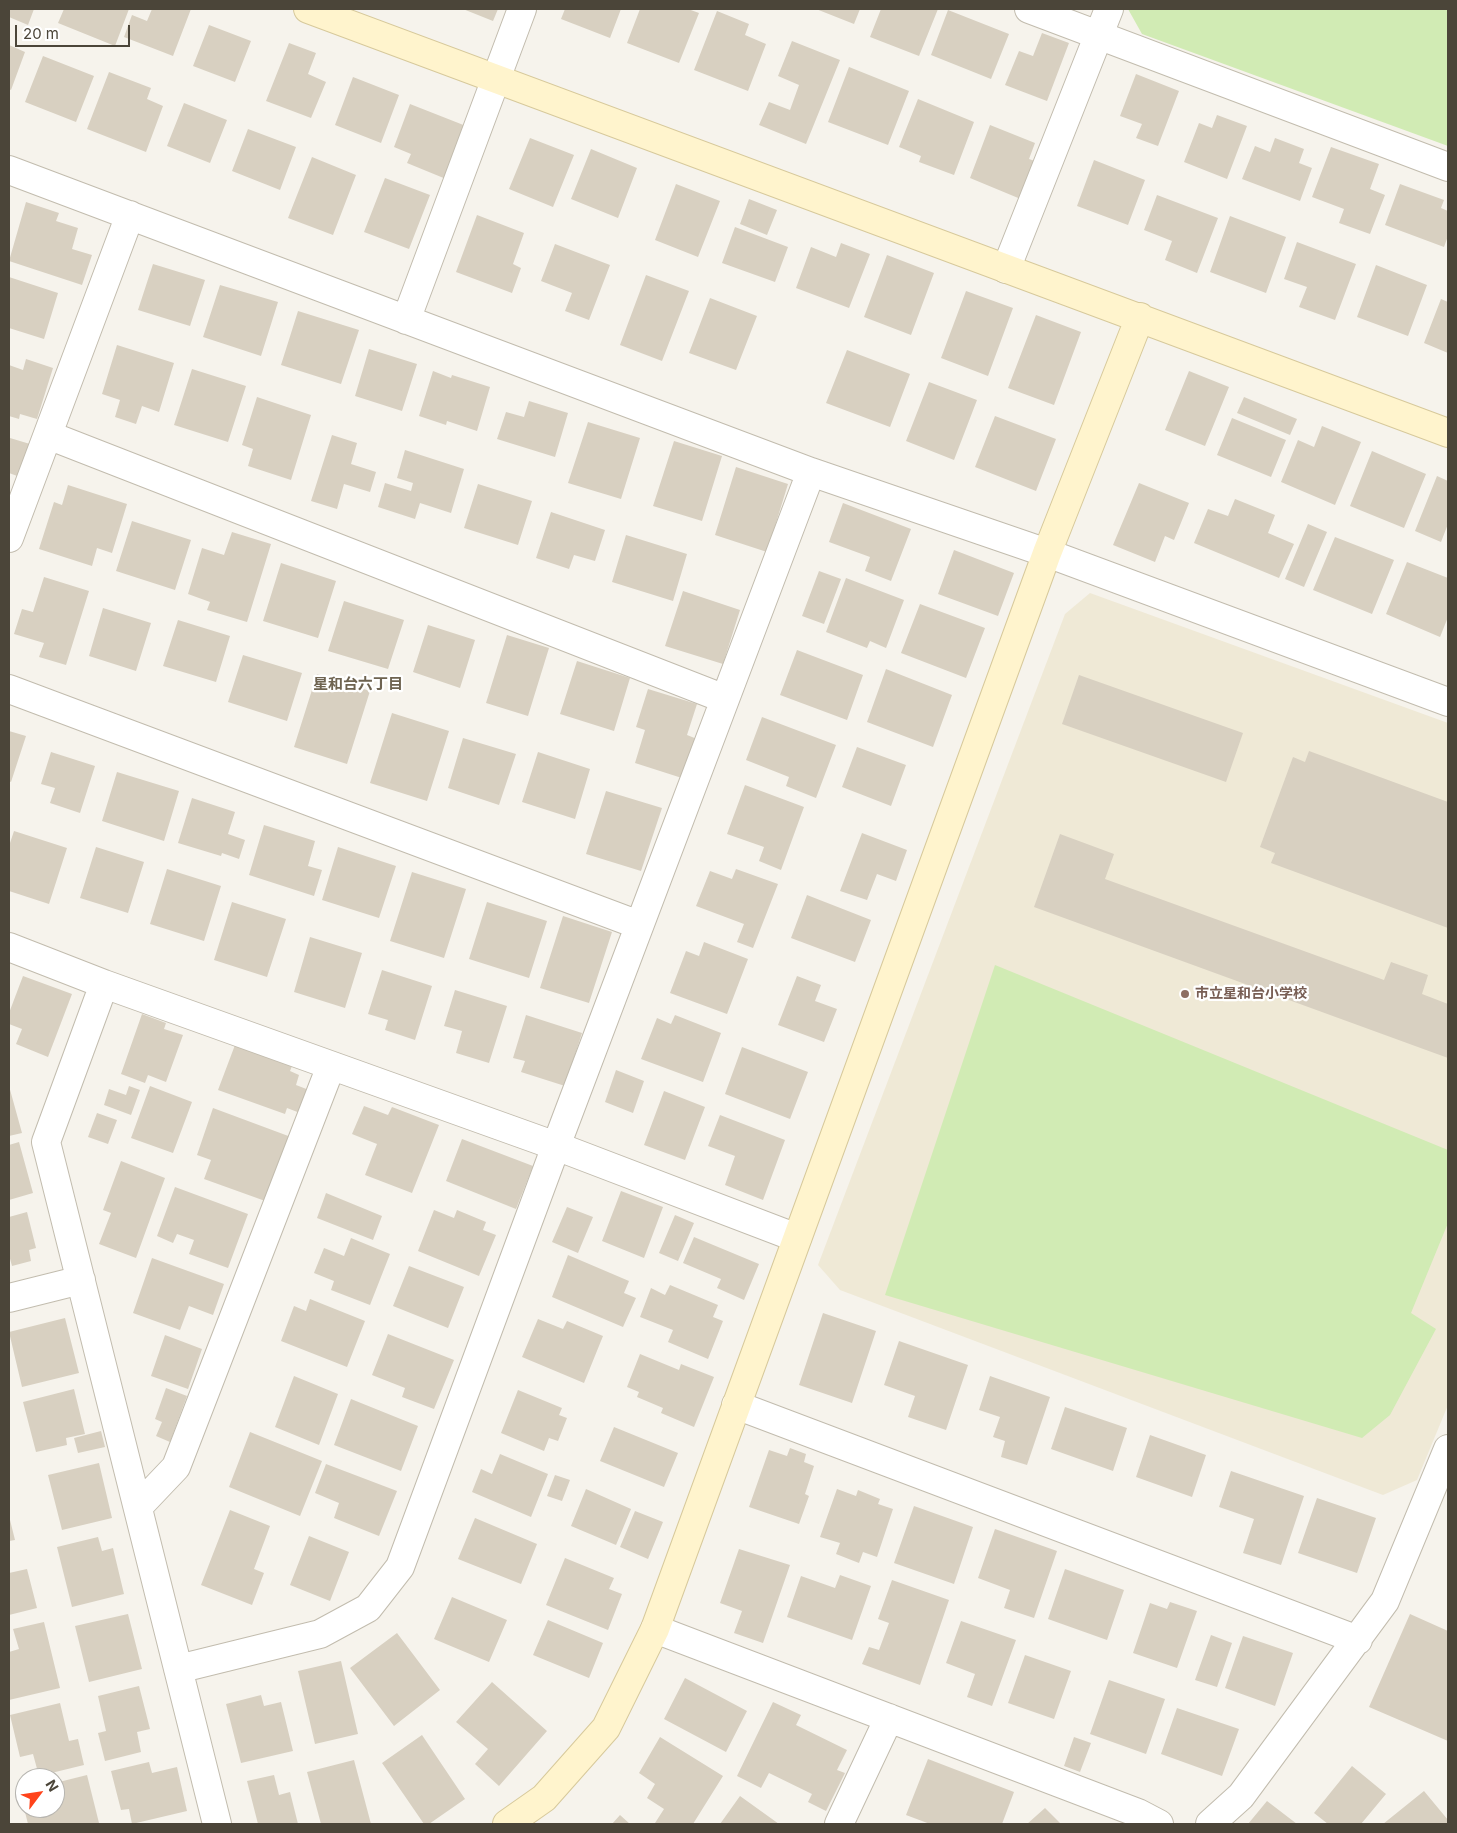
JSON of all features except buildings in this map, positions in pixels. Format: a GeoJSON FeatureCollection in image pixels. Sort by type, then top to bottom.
{"type":"FeatureCollection","features":[{"type":"Feature","properties":{"kind":"street"},"geometry":{"type":"LineString","coordinates":[[308,9],[1448,433]]}},
{"type":"Feature","properties":{"kind":"street"},"geometry":{"type":"LineString","coordinates":[[406,320],[522,9]]}},
{"type":"Feature","properties":{"kind":"street"},"geometry":{"type":"LineString","coordinates":[[1029,9],[1100,34],[1448,167]]}},
{"type":"Feature","properties":{"kind":"street"},"geometry":{"type":"LineString","coordinates":[[1006,269],[1109,9]]}},
{"type":"Feature","properties":{"kind":"street"},"geometry":{"type":"LineString","coordinates":[[9,170],[810,472],[1047,553],[1448,702]]}},
{"type":"Feature","properties":{"kind":"street"},"geometry":{"type":"LineString","coordinates":[[9,538],[130,215]]}},
{"type":"Feature","properties":{"kind":"street"},"geometry":{"type":"LineString","coordinates":[[508,1824],[544,1798],[606,1728],[655,1629],[1047,553],[1140,317]]}},
{"type":"Feature","properties":{"kind":"street"},"geometry":{"type":"LineString","coordinates":[[48,435],[725,699]]}},
{"type":"Feature","properties":{"kind":"street"},"geometry":{"type":"LineString","coordinates":[[178,1669],[320,1634],[368,1608],[400,1567],[556,1146],[810,472]]}},
{"type":"Feature","properties":{"kind":"street"},"geometry":{"type":"LineString","coordinates":[[9,689],[639,925]]}},
{"type":"Feature","properties":{"kind":"street"},"geometry":{"type":"LineString","coordinates":[[9,947],[104,984],[556,1146],[797,1238]]}},
{"type":"Feature","properties":{"kind":"street"},"geometry":{"type":"LineString","coordinates":[[104,984],[46,1142],[217,1824]]}},
{"type":"Feature","properties":{"kind":"street"},"geometry":{"type":"LineString","coordinates":[[138,1507],[176,1467],[331,1066]]}},
{"type":"Feature","properties":{"kind":"street"},"geometry":{"type":"LineString","coordinates":[[9,1298],[81,1280]]}},
{"type":"Feature","properties":{"kind":"street"},"geometry":{"type":"LineString","coordinates":[[736,1405],[1358,1640]]}},
{"type":"Feature","properties":{"kind":"street"},"geometry":{"type":"LineString","coordinates":[[1210,1824],[1241,1796],[1385,1601],[1448,1449]]}},
{"type":"Feature","properties":{"kind":"street"},"geometry":{"type":"LineString","coordinates":[[655,1629],[1138,1813],[1159,1824]]}},
{"type":"Feature","properties":{"kind":"street"},"geometry":{"type":"LineString","coordinates":[[839,1824],[889,1718]]}},
{"type":"Feature","properties":{"kind":"shaded area","name":"市立星和台小学校"},"geometry":{"type":"Polygon","coordinates":[[[1090,593],[1448,723],[1448,1405],[1417,1480],[1383,1495],[840,1290],[818,1265],[1065,614],[1090,593]]]}},
{"type":"Feature","properties":{"kind":"green space"},"geometry":{"type":"Polygon","coordinates":[[[1128,9],[1448,9],[1448,146],[1142,34],[1128,9]]]}},
{"type":"Feature","properties":{"kind":"green space"},"geometry":{"type":"Polygon","coordinates":[[[995,965],[1448,1150],[1448,1223],[1411,1313],[1436,1329],[1390,1415],[1362,1438],[885,1295],[995,965]]]}},
{"type":"Feature","properties":{"kind":"place","name":"市立星和台小学校"},"geometry":{"type":"Point","coordinates":[1185,994]}},
{"type":"Feature","properties":{"kind":"district","name":"星和台六丁目"},"geometry":{"type":"Point","coordinates":[358,684]}}]}
